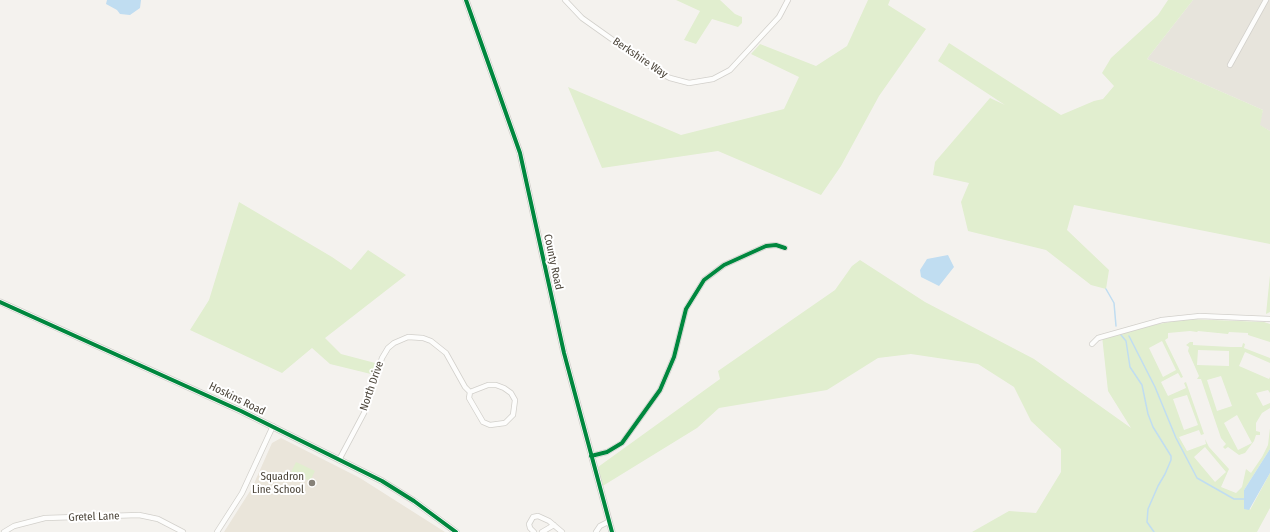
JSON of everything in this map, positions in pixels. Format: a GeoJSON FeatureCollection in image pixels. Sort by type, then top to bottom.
{"type":"FeatureCollection","features":[{"type":"Feature","properties":{"kind":"street","name":"County Road"},"geometry":{"type":"LineString","coordinates":[[466,0],[520,153],[564,353],[608,522],[612,532]]}},
{"type":"Feature","properties":{"kind":"street","name":"Berkshire Way"},"geometry":{"type":"LineString","coordinates":[[565,0],[582,18],[658,72],[670,78],[689,82],[713,79],[730,70],[779,17],[788,0]]}},
{"type":"Feature","properties":{"kind":"street"},"geometry":{"type":"LineString","coordinates":[[1230,65],[1266,0]]}},
{"type":"Feature","properties":{"kind":"street"},"geometry":{"type":"LineString","coordinates":[[591,456],[607,452],[622,443],[660,390],[674,357],[686,309],[704,280],[724,264],[766,246],[776,245],[785,248]]}},
{"type":"Feature","properties":{"kind":"street","name":"Hoskins Road"},"geometry":{"type":"LineString","coordinates":[[0,302],[273,426],[400,492],[456,532]]}},
{"type":"Feature","properties":{"kind":"street"},"geometry":{"type":"LineString","coordinates":[[1092,344],[1098,338],[1162,320],[1200,316],[1270,319]]}},
{"type":"Feature","properties":{"kind":"street","name":"North Drive"},"geometry":{"type":"LineString","coordinates":[[339,460],[364,412],[382,358],[388,348],[394,343],[408,337],[416,337],[431,341],[446,353],[465,387],[470,392]]}},
{"type":"Feature","properties":{"kind":"street","name":"North Drive"},"geometry":{"type":"LineString","coordinates":[[488,385],[496,385],[504,388],[515,400],[513,415],[510,420],[499,425],[490,425],[483,422],[469,398],[470,392],[488,385]]}},
{"type":"Feature","properties":{"kind":"street"},"geometry":{"type":"LineString","coordinates":[[217,532],[242,493],[273,426]]}},
{"type":"Feature","properties":{"kind":"street","name":"Gretel Lane"},"geometry":{"type":"LineString","coordinates":[[4,532],[14,526],[45,518],[139,515],[158,519],[183,532]]}},
{"type":"Feature","properties":{"kind":"street"},"geometry":{"type":"LineString","coordinates":[[534,532],[530,528],[529,524],[531,519],[536,516],[543,517],[562,532]]}},
{"type":"Feature","properties":{"kind":"street"},"geometry":{"type":"LineString","coordinates":[[596,532],[600,526],[608,522]]}},
{"type":"Feature","properties":{"kind":"street"},"geometry":{"type":"LineString","coordinates":[[542,532],[554,525]]}},
{"type":"Feature","properties":{"kind":"shaded area"},"geometry":{"type":"Polygon","coordinates":[[[1193,0],[1270,0],[1270,131],[1259,125],[1263,110],[1147,59],[1193,0]]]}},
{"type":"Feature","properties":{"kind":"shaded area","name":"Squadron Line School"},"geometry":{"type":"Polygon","coordinates":[[[281,438],[360,478],[445,532],[224,532],[252,488],[272,443],[281,438]]]}},
{"type":"Feature","properties":{"kind":"green space"},"geometry":{"type":"Polygon","coordinates":[[[676,0],[720,0],[735,14],[742,17],[742,23],[738,27],[712,19],[696,44],[684,40],[700,11],[676,0]]]}},
{"type":"Feature","properties":{"kind":"green space"},"geometry":{"type":"Polygon","coordinates":[[[868,0],[890,0],[888,5],[926,29],[879,96],[841,166],[821,195],[718,151],[602,168],[568,87],[681,135],[784,109],[799,77],[751,54],[760,44],[816,66],[847,46],[868,0]]]}},
{"type":"Feature","properties":{"kind":"green space"},"geometry":{"type":"Polygon","coordinates":[[[1168,0],[1193,0],[1147,59],[1263,110],[1260,125],[1270,131],[1270,244],[1074,205],[1067,230],[1109,270],[1106,289],[1091,285],[1046,250],[968,231],[961,202],[969,183],[933,175],[935,162],[990,98],[1005,105],[938,61],[949,43],[1061,115],[1094,101],[1103,99],[1114,86],[1102,73],[1111,58],[1158,15],[1168,0]]]}},
{"type":"Feature","properties":{"kind":"green space"},"geometry":{"type":"Polygon","coordinates":[[[239,202],[332,257],[351,270],[368,250],[406,275],[325,338],[341,354],[379,364],[375,375],[330,364],[312,348],[282,373],[190,330],[209,300],[239,202]]]}},
{"type":"Feature","properties":{"kind":"green space"},"geometry":{"type":"Polygon","coordinates":[[[860,260],[925,302],[1034,359],[1131,428],[1108,391],[1102,336],[1125,330],[1187,319],[1264,322],[1270,324],[1270,342],[1248,335],[1248,333],[1229,332],[1228,334],[1190,331],[1168,333],[1168,338],[1165,340],[1183,377],[1181,378],[1178,373],[1161,382],[1168,396],[1186,388],[1184,383],[1186,382],[1204,434],[1201,435],[1199,430],[1179,437],[1187,451],[1206,444],[1205,439],[1209,447],[1229,469],[1221,487],[1236,493],[1242,487],[1246,469],[1251,473],[1268,445],[1270,428],[1270,449],[1244,490],[1250,510],[1270,473],[1270,508],[1257,532],[972,532],[1009,511],[1036,513],[1061,472],[1061,449],[1031,421],[1014,387],[978,364],[911,354],[878,358],[827,390],[719,408],[697,428],[601,487],[598,467],[720,379],[718,371],[835,290],[852,266],[860,260]],[[1162,341],[1149,348],[1163,377],[1176,370],[1162,341]],[[1187,395],[1173,399],[1184,430],[1198,425],[1187,395]],[[1205,447],[1194,457],[1215,482],[1226,472],[1205,447]]]}},
{"type":"Feature","properties":{"kind":"green space"},"geometry":{"type":"Polygon","coordinates":[[[1270,275],[1270,312],[1266,314],[1270,275]]]}},
{"type":"Feature","properties":{"kind":"green space"},"geometry":{"type":"Polygon","coordinates":[[[1193,342],[1193,345],[1242,347],[1243,343],[1245,344],[1244,348],[1270,358],[1270,363],[1245,352],[1239,366],[1269,379],[1270,377],[1270,393],[1268,390],[1256,393],[1263,406],[1270,403],[1270,408],[1262,413],[1256,423],[1256,431],[1260,432],[1260,435],[1256,435],[1254,441],[1245,453],[1239,455],[1228,447],[1225,449],[1223,447],[1226,444],[1221,438],[1201,379],[1197,379],[1199,376],[1188,351],[1189,347],[1186,345],[1193,342]],[[1198,350],[1197,365],[1229,366],[1229,351],[1198,350]],[[1221,376],[1207,380],[1217,411],[1232,406],[1221,376]],[[1237,415],[1224,423],[1238,450],[1252,443],[1237,415]]]}},
{"type":"Feature","properties":{"kind":"green space"},"geometry":{"type":"Polygon","coordinates":[[[296,462],[315,471],[310,481],[291,472],[296,462]]]}},
{"type":"Feature","properties":{"kind":"water"},"geometry":{"type":"Polygon","coordinates":[[[107,0],[141,0],[140,8],[130,15],[120,14],[117,10],[106,4],[107,0]]]}},
{"type":"Feature","properties":{"kind":"water"},"geometry":{"type":"Polygon","coordinates":[[[948,255],[954,267],[939,286],[921,277],[920,270],[927,259],[948,255]]]}},
{"type":"Feature","properties":{"kind":"water"},"geometry":{"type":"Polygon","coordinates":[[[1270,449],[1270,473],[1249,510],[1244,509],[1244,490],[1270,449]]]}},
{"type":"Feature","properties":{"kind":"waterway"},"geometry":{"type":"LineString","coordinates":[[1106,289],[1114,303],[1116,326]]}},
{"type":"Feature","properties":{"kind":"waterway"},"geometry":{"type":"LineString","coordinates":[[1121,335],[1126,341],[1130,367],[1142,385],[1148,414],[1153,427],[1171,456],[1171,460],[1165,474],[1148,509],[1147,522],[1154,532]]}},
{"type":"Feature","properties":{"kind":"waterway"},"geometry":{"type":"LineString","coordinates":[[1129,336],[1155,387],[1176,438],[1197,478],[1234,499],[1245,499]]}},
{"type":"Feature","properties":{"kind":"cycle path"},"geometry":{"type":"LineString","coordinates":[[466,0],[520,153],[564,353],[612,532]]}},
{"type":"Feature","properties":{"kind":"cycle path"},"geometry":{"type":"LineString","coordinates":[[591,456],[607,452],[622,443],[660,390],[674,357],[686,309],[704,280],[724,265],[766,246],[776,245],[785,248]]}},
{"type":"Feature","properties":{"kind":"cycle path"},"geometry":{"type":"LineString","coordinates":[[0,302],[241,411],[382,481],[414,501],[456,532]]}},
{"type":"Feature","properties":{"kind":"place","name":"Squadron Line School"},"geometry":{"type":"Point","coordinates":[312,483]}}]}
